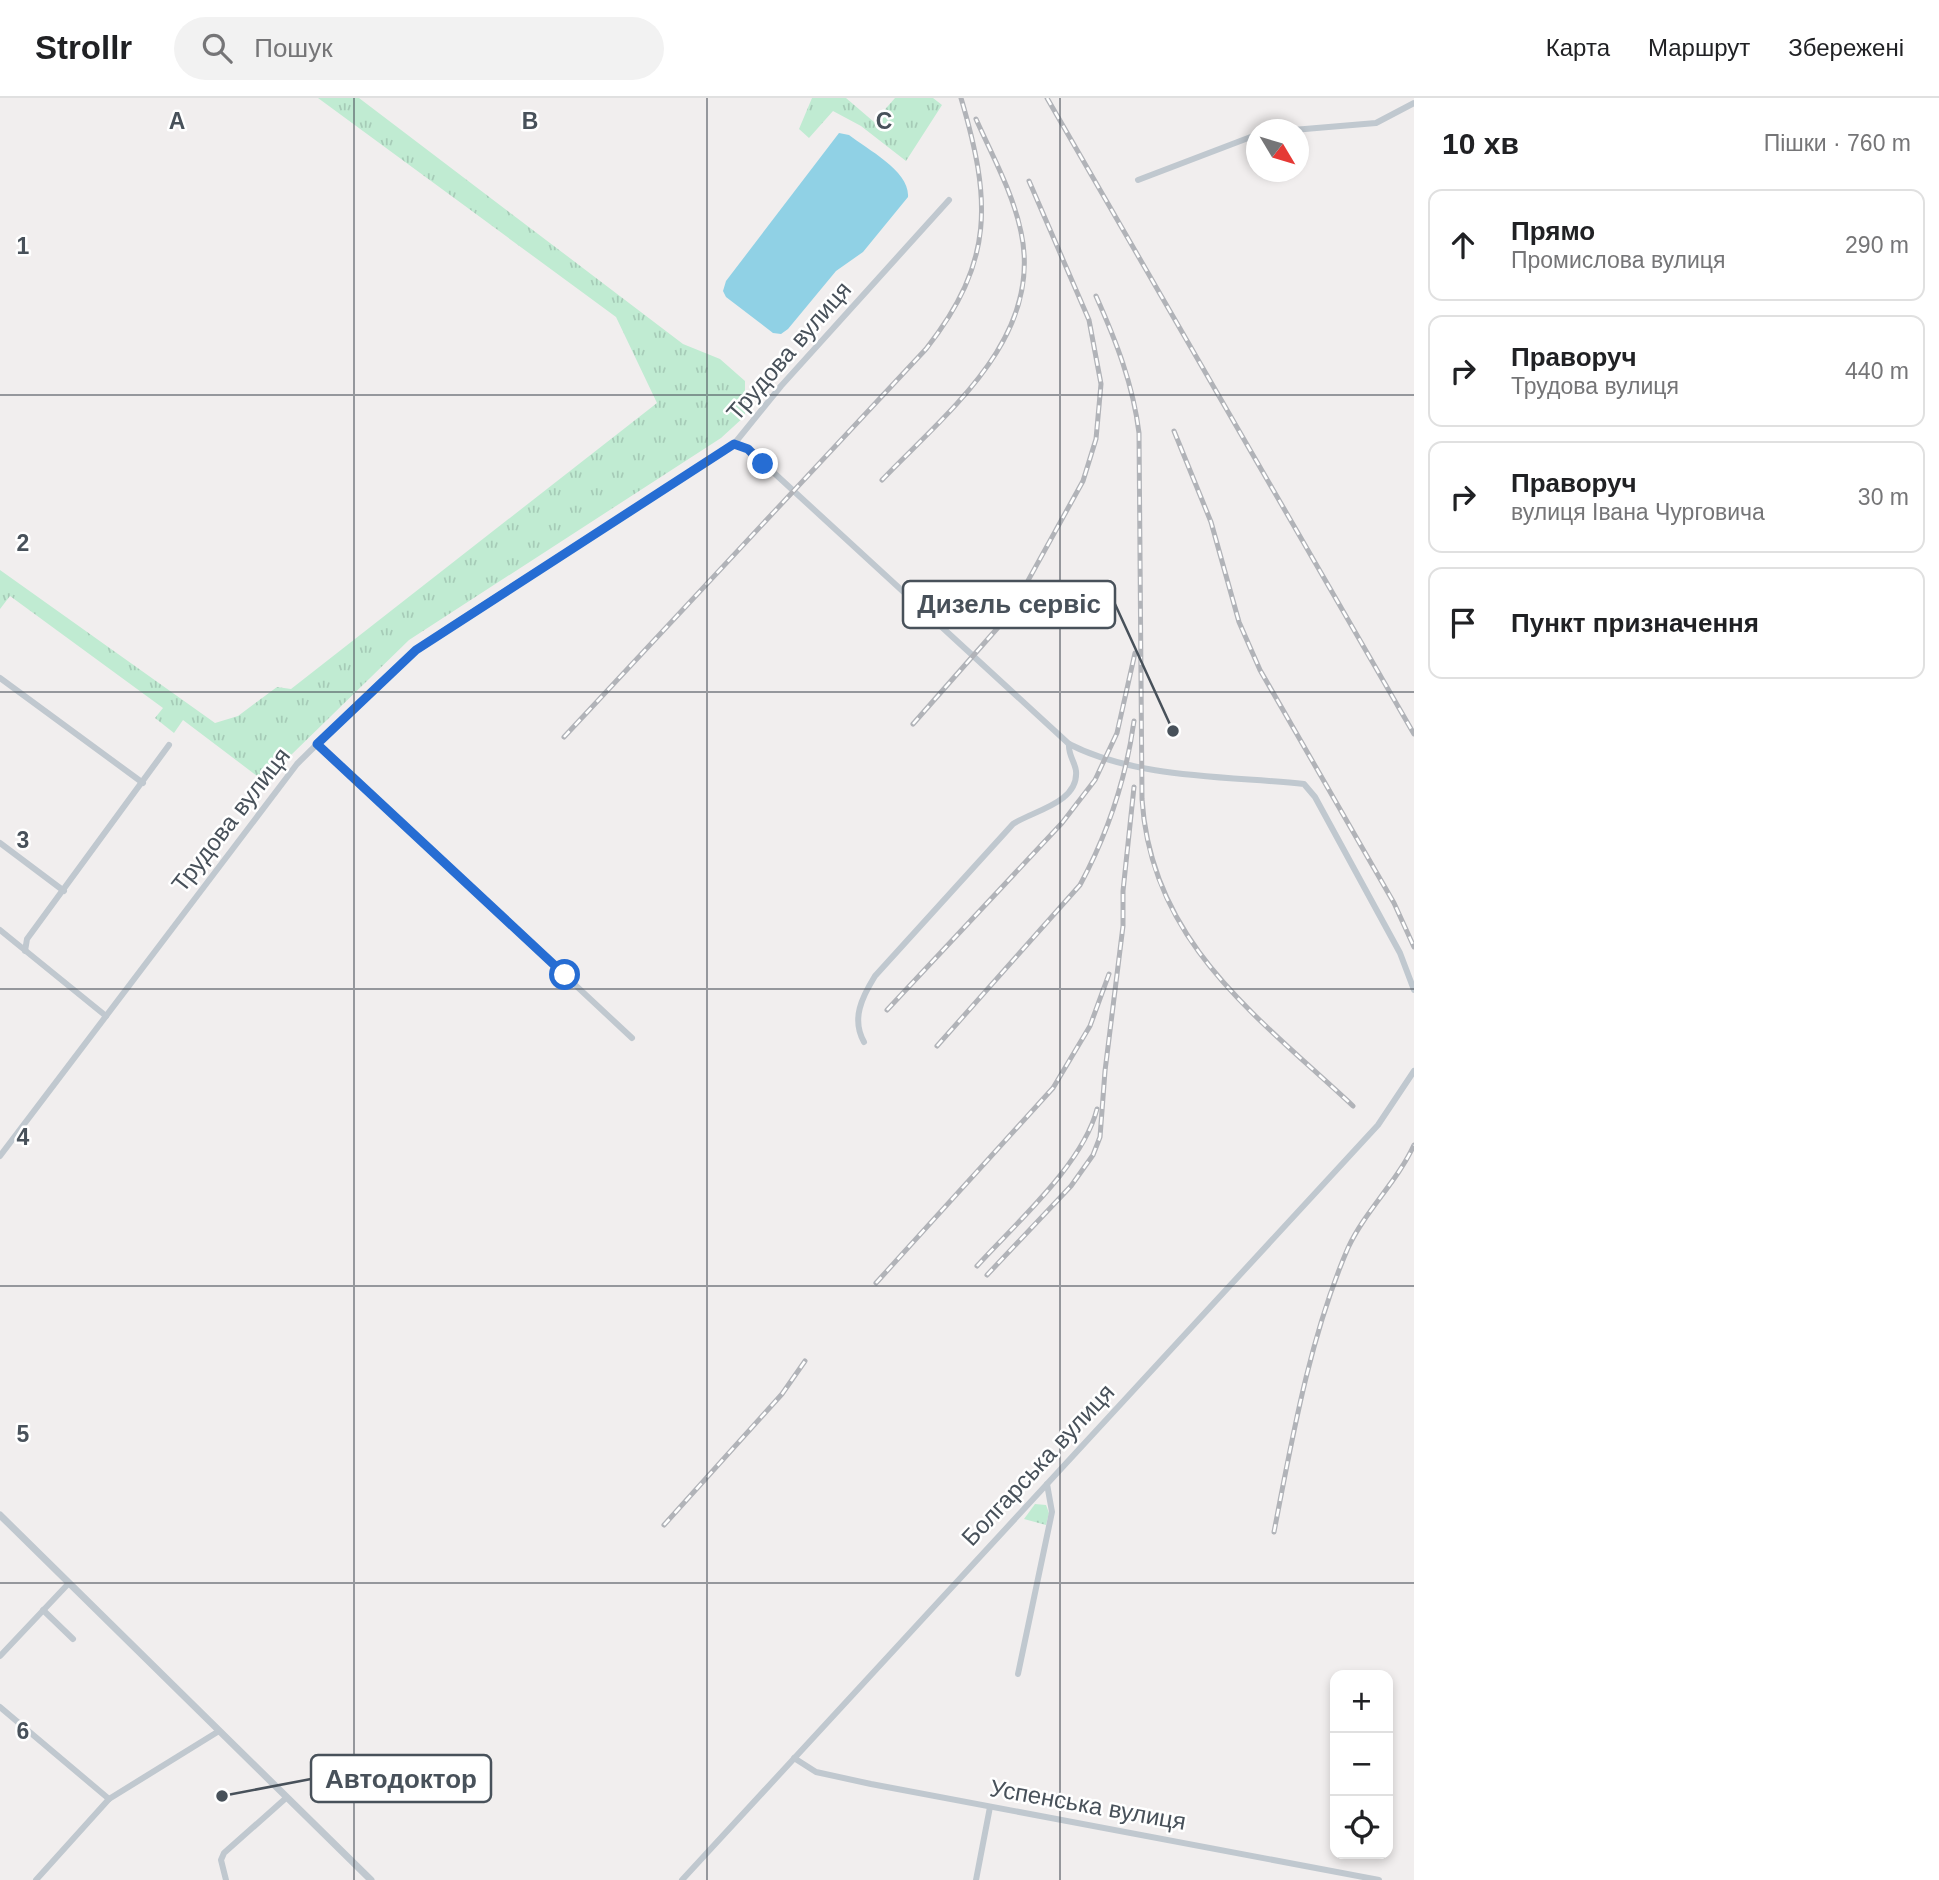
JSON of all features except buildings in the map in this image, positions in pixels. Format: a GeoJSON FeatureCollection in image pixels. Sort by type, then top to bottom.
{"type":"FeatureCollection","features":[{"type":"Feature","properties":{"kind":"street"},"geometry":{"type":"LineString","coordinates":[[1309,129],[1376,124],[1414,103]]}},
{"type":"Feature","properties":{"kind":"street"},"geometry":{"type":"LineString","coordinates":[[1138,180],[1246,139]]}},
{"type":"Feature","properties":{"kind":"street","name":"Трудова вулиця"},"geometry":{"type":"LineString","coordinates":[[0,1156],[272,794],[317,744],[379,683],[425,644],[734,444],[781,386],[949,200]]}},
{"type":"Feature","properties":{"kind":"street"},"geometry":{"type":"LineString","coordinates":[[734,444],[748,449],[1069,744],[1085,752],[1142,769],[1304,784],[1315,797],[1400,953],[1414,990]]}},
{"type":"Feature","properties":{"kind":"street"},"geometry":{"type":"LineString","coordinates":[[0,678],[143,783]]}},
{"type":"Feature","properties":{"kind":"street"},"geometry":{"type":"LineString","coordinates":[[317,744],[632,1038]]}},
{"type":"Feature","properties":{"kind":"street"},"geometry":{"type":"LineString","coordinates":[[864,1042],[856,1021],[864,994],[875,976],[1013,824],[1040,812],[1070,790],[1076,771],[1069,744]]}},
{"type":"Feature","properties":{"kind":"street"},"geometry":{"type":"LineString","coordinates":[[25,951],[27,939],[169,745]]}},
{"type":"Feature","properties":{"kind":"street"},"geometry":{"type":"LineString","coordinates":[[0,843],[64,891]]}},
{"type":"Feature","properties":{"kind":"street"},"geometry":{"type":"LineString","coordinates":[[0,930],[106,1016]]}},
{"type":"Feature","properties":{"kind":"street","name":"Болгарська вулиця"},"geometry":{"type":"LineString","coordinates":[[682,1880],[1378,1125],[1414,1071]]}},
{"type":"Feature","properties":{"kind":"street"},"geometry":{"type":"LineString","coordinates":[[1018,1674],[1052,1512],[1047,1484]]}},
{"type":"Feature","properties":{"kind":"street"},"geometry":{"type":"LineString","coordinates":[[0,1515],[371,1880]]}},
{"type":"Feature","properties":{"kind":"street"},"geometry":{"type":"LineString","coordinates":[[0,1656],[69,1583]]}},
{"type":"Feature","properties":{"kind":"street"},"geometry":{"type":"LineString","coordinates":[[43,1610],[73,1639]]}},
{"type":"Feature","properties":{"kind":"street"},"geometry":{"type":"LineString","coordinates":[[0,1707],[109,1799]]}},
{"type":"Feature","properties":{"kind":"street"},"geometry":{"type":"LineString","coordinates":[[36,1880],[45,1877],[109,1799],[219,1731]]}},
{"type":"Feature","properties":{"kind":"street","name":"Успенська вулиця"},"geometry":{"type":"LineString","coordinates":[[794,1758],[816,1772],[1380,1880]]}},
{"type":"Feature","properties":{"kind":"street"},"geometry":{"type":"LineString","coordinates":[[226,1880],[221,1860],[223,1853],[286,1798]]}},
{"type":"Feature","properties":{"kind":"street"},"geometry":{"type":"LineString","coordinates":[[976,1880],[990,1807]]}},
{"type":"Feature","properties":{"kind":"green space"},"geometry":{"type":"Polygon","coordinates":[[[318,98],[359,98],[683,344],[720,359],[745,381],[745,416],[721,438],[409,640],[290,756],[269,785],[183,720],[174,733],[155,718],[163,708],[10,596],[0,609],[0,570],[215,723],[238,716],[277,687],[291,689],[657,403],[616,317],[318,98]]]}},
{"type":"Feature","properties":{"kind":"green space"},"geometry":{"type":"Polygon","coordinates":[[[812,98],[846,98],[874,122],[895,98],[933,98],[942,105],[906,161],[861,126],[833,111],[809,138],[799,129],[812,98]]]}},
{"type":"Feature","properties":{"kind":"green space"},"geometry":{"type":"Polygon","coordinates":[[[1035,1504],[1046,1505],[1049,1513],[1046,1525],[1024,1519],[1035,1504]]]}},
{"type":"Feature","properties":{"kind":"water"},"geometry":{"type":"Polygon","coordinates":[[[839,133],[849,135],[895,170],[907,187],[908,197],[863,252],[836,271],[788,329],[781,334],[773,333],[726,297],[723,291],[726,281],[839,133]]]}},
{"type":"Feature","properties":{"kind":"railway"},"geometry":{"type":"LineString","coordinates":[[564,737],[926,349],[949,317],[965,287],[981,229],[978,168],[961,98]]}},
{"type":"Feature","properties":{"kind":"railway"},"geometry":{"type":"LineString","coordinates":[[1047,98],[1414,734]]}},
{"type":"Feature","properties":{"kind":"railway"},"geometry":{"type":"LineString","coordinates":[[882,480],[934,428],[984,371],[1004,339],[1018,306],[1024,270],[1021,232],[1007,189],[976,119]]}},
{"type":"Feature","properties":{"kind":"railway"},"geometry":{"type":"LineString","coordinates":[[913,724],[1009,615],[1083,481],[1096,439],[1101,384],[1089,320],[1029,181]]}},
{"type":"Feature","properties":{"kind":"railway"},"geometry":{"type":"LineString","coordinates":[[1096,296],[1123,363],[1133,397],[1139,433],[1142,799],[1150,850],[1165,895],[1187,935],[1215,972],[1246,1007],[1353,1106]]}},
{"type":"Feature","properties":{"kind":"railway"},"geometry":{"type":"LineString","coordinates":[[1174,431],[1211,522],[1239,622],[1260,670],[1394,903],[1414,947]]}},
{"type":"Feature","properties":{"kind":"railway"},"geometry":{"type":"LineString","coordinates":[[887,1010],[1062,823],[1095,780],[1117,733],[1135,653]]}},
{"type":"Feature","properties":{"kind":"railway"},"geometry":{"type":"LineString","coordinates":[[937,1046],[1080,885],[1099,846],[1114,805],[1126,764],[1134,721]]}},
{"type":"Feature","properties":{"kind":"railway"},"geometry":{"type":"LineString","coordinates":[[987,1275],[1071,1186],[1093,1155],[1100,1137],[1105,1071],[1123,926],[1123,891],[1134,787]]}},
{"type":"Feature","properties":{"kind":"railway"},"geometry":{"type":"LineString","coordinates":[[876,1283],[1053,1088],[1090,1026],[1109,974]]}},
{"type":"Feature","properties":{"kind":"railway"},"geometry":{"type":"LineString","coordinates":[[977,1266],[1063,1172],[1078,1151],[1097,1109]]}},
{"type":"Feature","properties":{"kind":"railway"},"geometry":{"type":"LineString","coordinates":[[1274,1532],[1304,1388],[1335,1282],[1355,1234],[1414,1145]]}},
{"type":"Feature","properties":{"kind":"railway"},"geometry":{"type":"LineString","coordinates":[[664,1525],[782,1394],[805,1361]]}},
{"type":"Feature","properties":{"kind":"place","name":"Дизель сервіс"},"geometry":{"type":"Point","coordinates":[1173,731]}},
{"type":"Feature","properties":{"kind":"place","name":"Автодоктор"},"geometry":{"type":"Point","coordinates":[222,1796]}},
{"type":"Feature","properties":{"kind":"route"},"geometry":{"type":"LineString","coordinates":[[565,975],[317,744],[416,650],[734,444],[748,449],[763,464]]}}]}
